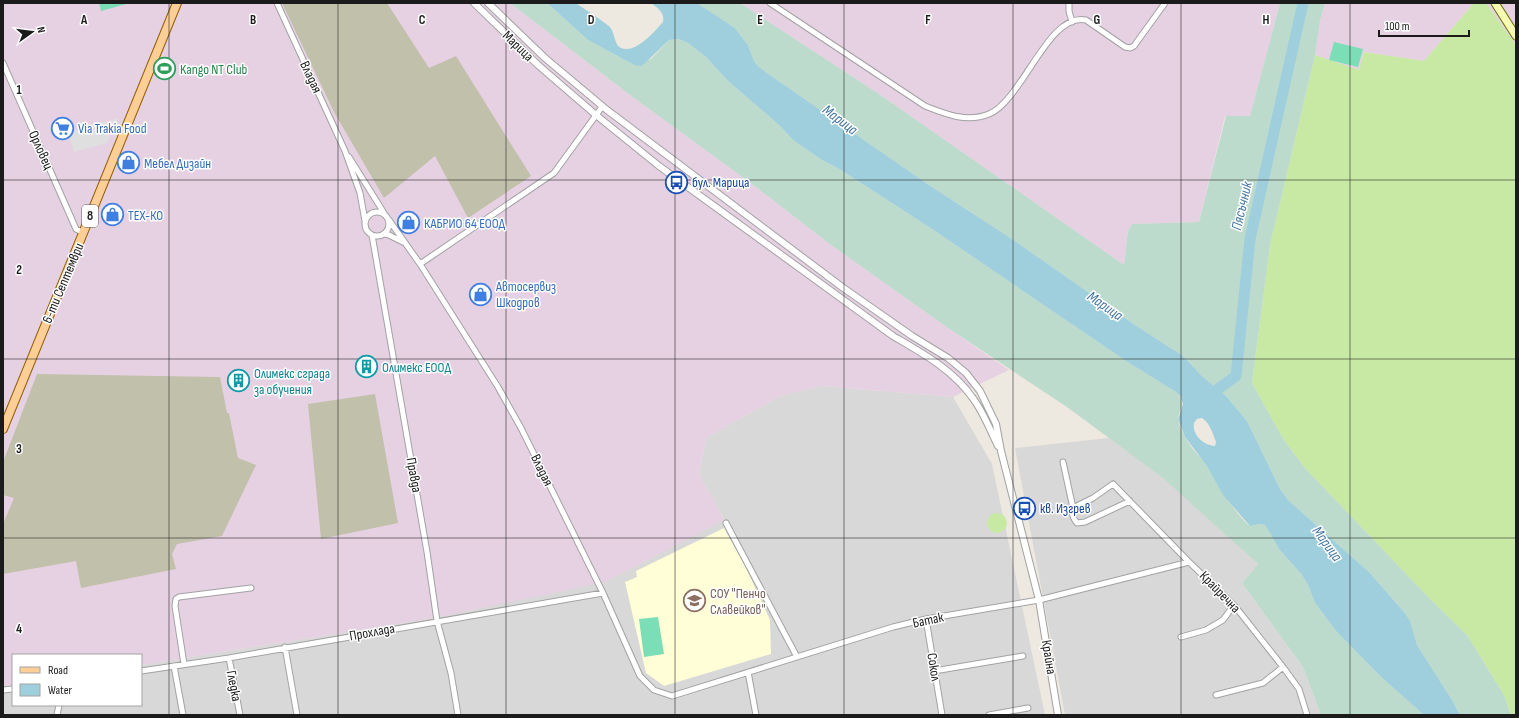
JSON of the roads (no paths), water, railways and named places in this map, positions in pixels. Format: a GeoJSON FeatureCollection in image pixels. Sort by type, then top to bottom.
{"type":"FeatureCollection","features":[{"type":"Feature","properties":{"kind":"main road","name":"6-ти Септември"},"geometry":{"type":"LineString","coordinates":[[3,429],[177,3]]}},
{"type":"Feature","properties":{"kind":"main road"},"geometry":{"type":"LineString","coordinates":[[1495,3],[1516,36]]}},
{"type":"Feature","properties":{"kind":"street","name":"Владая"},"geometry":{"type":"LineString","coordinates":[[277,3],[345,151],[360,193],[366,229],[372,235]]}},
{"type":"Feature","properties":{"kind":"street","name":"Марица"},"geometry":{"type":"LineString","coordinates":[[474,3],[538,65],[596,115],[678,180],[893,336],[934,361],[953,376],[972,397],[1001,451]]}},
{"type":"Feature","properties":{"kind":"street","name":"Марица"},"geometry":{"type":"LineString","coordinates":[[488,3],[545,58],[602,107],[842,287],[912,336],[948,358],[966,373],[980,391],[996,424],[1001,451],[1039,600]]}},
{"type":"Feature","properties":{"kind":"street"},"geometry":{"type":"LineString","coordinates":[[770,3],[925,106],[948,115],[964,117],[978,117],[998,110],[1014,91],[1053,35],[1072,22],[1081,18],[1086,20],[1125,48],[1130,48],[1134,46],[1165,3]]}},
{"type":"Feature","properties":{"kind":"street"},"geometry":{"type":"LineString","coordinates":[[1069,3],[1069,11],[1072,22]]}},
{"type":"Feature","properties":{"kind":"street","name":"Орловец"},"geometry":{"type":"LineString","coordinates":[[3,63],[76,229],[84,233]]}},
{"type":"Feature","properties":{"kind":"street"},"geometry":{"type":"LineString","coordinates":[[420,264],[554,173],[602,107]]}},
{"type":"Feature","properties":{"kind":"street","name":"Владая"},"geometry":{"type":"LineString","coordinates":[[345,151],[367,183],[384,213],[420,264],[498,387],[521,428],[603,593],[640,676],[654,690],[672,696]]}},
{"type":"Feature","properties":{"kind":"street"},"geometry":{"type":"LineString","coordinates":[[365,221],[372,212],[381,211],[384,213]]}},
{"type":"Feature","properties":{"kind":"street"},"geometry":{"type":"LineString","coordinates":[[384,234],[389,228],[389,220]]}},
{"type":"Feature","properties":{"kind":"street"},"geometry":{"type":"LineString","coordinates":[[372,235],[389,235],[404,242]]}},
{"type":"Feature","properties":{"kind":"street","name":"Правда"},"geometry":{"type":"LineString","coordinates":[[372,235],[438,621],[451,673],[458,715]]}},
{"type":"Feature","properties":{"kind":"street"},"geometry":{"type":"LineString","coordinates":[[1063,462],[1073,508],[1072,513],[1077,523],[1085,522],[1130,500]]}},
{"type":"Feature","properties":{"kind":"street","name":"Крайречна"},"geometry":{"type":"LineString","coordinates":[[1073,508],[1093,498],[1113,484],[1189,562],[1234,605],[1283,667],[1298,689],[1307,715]]}},
{"type":"Feature","properties":{"kind":"street"},"geometry":{"type":"LineString","coordinates":[[726,523],[796,657]]}},
{"type":"Feature","properties":{"kind":"street","name":"Батак"},"geometry":{"type":"LineString","coordinates":[[672,696],[893,627],[926,619],[1039,600],[1189,562]]}},
{"type":"Feature","properties":{"kind":"street"},"geometry":{"type":"LineString","coordinates":[[184,664],[175,606],[176,599],[179,597],[250,588]]}},
{"type":"Feature","properties":{"kind":"street","name":"Прохлада"},"geometry":{"type":"LineString","coordinates":[[142,671],[229,658],[285,647],[603,593]]}},
{"type":"Feature","properties":{"kind":"street","name":"Крайна"},"geometry":{"type":"LineString","coordinates":[[1039,600],[1058,715]]}},
{"type":"Feature","properties":{"kind":"street"},"geometry":{"type":"LineString","coordinates":[[1181,637],[1206,630],[1217,624],[1223,620],[1234,605]]}},
{"type":"Feature","properties":{"kind":"street","name":"Сокол"},"geometry":{"type":"LineString","coordinates":[[926,619],[942,715]]}},
{"type":"Feature","properties":{"kind":"street"},"geometry":{"type":"LineString","coordinates":[[285,647],[297,715]]}},
{"type":"Feature","properties":{"kind":"street"},"geometry":{"type":"LineString","coordinates":[[934,670],[1024,656]]}},
{"type":"Feature","properties":{"kind":"street","name":"Гледка"},"geometry":{"type":"LineString","coordinates":[[229,658],[240,715]]}},
{"type":"Feature","properties":{"kind":"street"},"geometry":{"type":"LineString","coordinates":[[174,666],[183,715]]}},
{"type":"Feature","properties":{"kind":"street"},"geometry":{"type":"LineString","coordinates":[[1216,695],[1263,683],[1283,667]]}},
{"type":"Feature","properties":{"kind":"street"},"geometry":{"type":"LineString","coordinates":[[748,672],[756,715]]}},
{"type":"Feature","properties":{"kind":"street"},"geometry":{"type":"LineString","coordinates":[[989,715],[1028,708]]}},
{"type":"Feature","properties":{"kind":"water"},"geometry":{"type":"Polygon","coordinates":[[[568,2],[577,4],[610,27],[617,44],[621,48],[627,49],[633,48],[645,41],[663,22],[662,13],[651,3],[697,3],[735,28],[748,45],[754,61],[767,73],[929,185],[1015,241],[1135,325],[1183,356],[1202,376],[1226,396],[1247,421],[1280,489],[1288,500],[1369,572],[1404,612],[1410,621],[1417,645],[1460,715],[1424,715],[1381,677],[1336,631],[1315,603],[1308,585],[1302,575],[1279,549],[1265,525],[1260,524],[1250,526],[1223,495],[1207,466],[1185,437],[1178,419],[1183,404],[1180,396],[1176,392],[1126,361],[932,229],[841,170],[822,160],[793,140],[779,125],[728,81],[706,57],[688,43],[679,39],[669,40],[641,66],[634,65],[588,40],[547,3],[568,2]],[[1202,418],[1197,419],[1194,423],[1195,432],[1199,439],[1206,444],[1215,446],[1216,442],[1205,420],[1202,418]]]}},
{"type":"Feature","properties":{"kind":"waterway","name":"Пясъчник"},"geometry":{"type":"LineString","coordinates":[[1207,400],[1218,389],[1236,376],[1250,239],[1303,3]]}},
{"type":"Feature","properties":{"kind":"place","name":"Kango NT Club"},"geometry":{"type":"Point","coordinates":[165,69]}},
{"type":"Feature","properties":{"kind":"place","name":"Via Trakia Food"},"geometry":{"type":"Point","coordinates":[62,128]}},
{"type":"Feature","properties":{"kind":"place","name":"Мебел Дизайн"},"geometry":{"type":"Point","coordinates":[129,163]}},
{"type":"Feature","properties":{"kind":"place","name":"бул. Марица"},"geometry":{"type":"Point","coordinates":[676,182]}},
{"type":"Feature","properties":{"kind":"place","name":"ТЕХ-КО"},"geometry":{"type":"Point","coordinates":[113,215]}},
{"type":"Feature","properties":{"kind":"place","name":"КАБРИО 64 ЕООД"},"geometry":{"type":"Point","coordinates":[409,223]}},
{"type":"Feature","properties":{"kind":"place","name":"Автосервиз Шкодров"},"geometry":{"type":"Point","coordinates":[481,294]}},
{"type":"Feature","properties":{"kind":"place","name":"Олимекс ЕООД"},"geometry":{"type":"Point","coordinates":[366,367]}},
{"type":"Feature","properties":{"kind":"place","name":"Олимекс сграда за обучения"},"geometry":{"type":"Point","coordinates":[238,381]}},
{"type":"Feature","properties":{"kind":"place","name":"кв. Изгрев"},"geometry":{"type":"Point","coordinates":[1024,508]}},
{"type":"Feature","properties":{"kind":"place","name":"СОУ \"Пенчо Славейков\""},"geometry":{"type":"Point","coordinates":[695,601]}}]}
